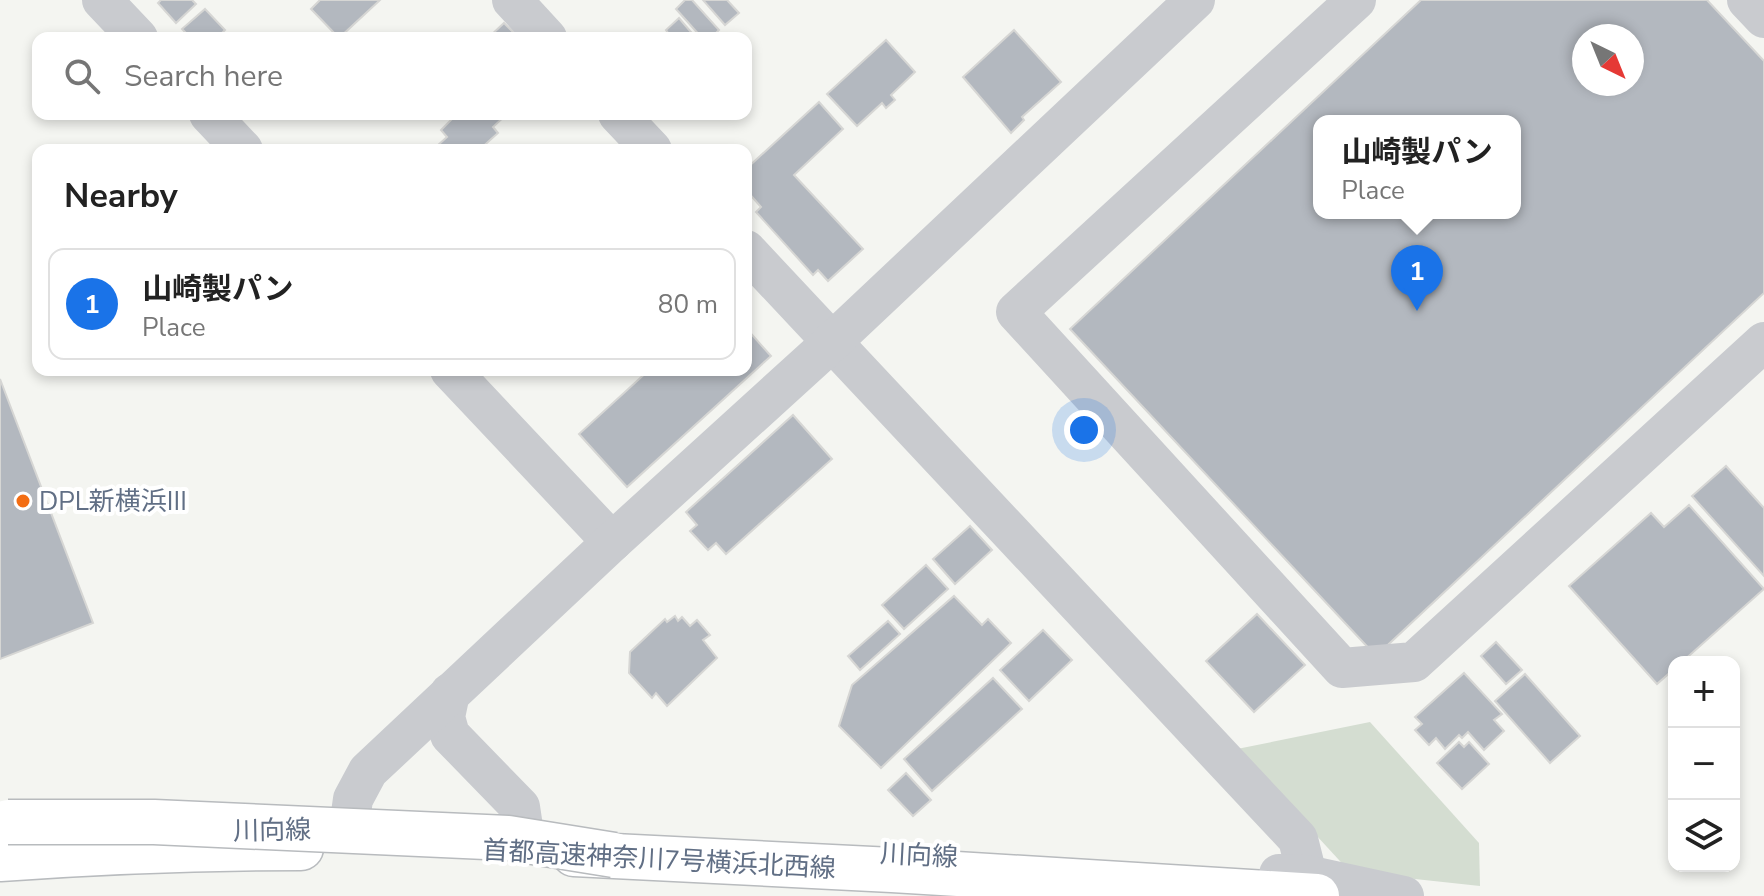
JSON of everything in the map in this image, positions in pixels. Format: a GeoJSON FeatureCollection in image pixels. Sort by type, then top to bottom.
{"type":"FeatureCollection","features":[{"type":"Feature","properties":{"kind":"highway"},"geometry":{"type":"LineString","coordinates":[[0,823],[154,822],[508,838],[614,855]]}},
{"type":"Feature","properties":{"kind":"highway","name":"首都高速神奈川7号横浜北西線"},"geometry":{"type":"LineString","coordinates":[[0,859],[228,848],[403,848],[1312,886]]}},
{"type":"Feature","properties":{"kind":"street"},"geometry":{"type":"LineString","coordinates":[[102,0],[132,32]]}},
{"type":"Feature","properties":{"kind":"street"},"geometry":{"type":"LineString","coordinates":[[512,0],[541,32]]}},
{"type":"Feature","properties":{"kind":"street"},"geometry":{"type":"LineString","coordinates":[[349,828],[353,799],[368,771],[612,542],[832,342],[1195,0]]}},
{"type":"Feature","properties":{"kind":"street"},"geometry":{"type":"LineString","coordinates":[[1356,0],[1016,312],[1342,668],[1414,662],[1764,342]]}},
{"type":"Feature","properties":{"kind":"street"},"geometry":{"type":"LineString","coordinates":[[1747,0],[1764,18]]}},
{"type":"Feature","properties":{"kind":"street"},"geometry":{"type":"LineString","coordinates":[[215,120],[237,144]]}},
{"type":"Feature","properties":{"kind":"street"},"geometry":{"type":"LineString","coordinates":[[624,120],[646,144]]}},
{"type":"Feature","properties":{"kind":"street"},"geometry":{"type":"LineString","coordinates":[[752,256],[1298,839],[1312,886]]}},
{"type":"Feature","properties":{"kind":"street"},"geometry":{"type":"LineString","coordinates":[[456,376],[612,542]]}},
{"type":"Feature","properties":{"kind":"street"},"geometry":{"type":"LineString","coordinates":[[450,693],[445,717],[450,735],[520,807],[524,834]]}},
{"type":"Feature","properties":{"kind":"street","name":"川向線"},"geometry":{"type":"LineString","coordinates":[[0,841],[157,832],[349,828],[524,834],[1312,886],[1404,896]]}},
{"type":"Feature","properties":{"kind":"shaded area"},"geometry":{"type":"Polygon","coordinates":[[[1370,722],[1479,843],[1480,886],[1350,872],[1237,749],[1370,722]]]}},
{"type":"Feature","properties":{"kind":"building"},"geometry":{"type":"Polygon","coordinates":[[[161,0],[192,0],[196,4],[176,23],[158,3],[161,0]]]}},
{"type":"Feature","properties":{"kind":"building"},"geometry":{"type":"Polygon","coordinates":[[[320,0],[380,0],[345,32],[333,32],[311,9],[320,0]]]}},
{"type":"Feature","properties":{"kind":"building"},"geometry":{"type":"Polygon","coordinates":[[[685,0],[692,0],[719,30],[697,32],[676,9],[685,0]]]}},
{"type":"Feature","properties":{"kind":"building"},"geometry":{"type":"Polygon","coordinates":[[[703,0],[727,0],[739,13],[725,25],[703,0]]]}},
{"type":"Feature","properties":{"kind":"building"},"geometry":{"type":"Polygon","coordinates":[[[1421,0],[1707,0],[1764,61],[1764,293],[1376,656],[1070,329],[1421,0]]]}},
{"type":"Feature","properties":{"kind":"building"},"geometry":{"type":"Polygon","coordinates":[[[205,9],[225,30],[185,32],[182,29],[205,9]]]}},
{"type":"Feature","properties":{"kind":"building"},"geometry":{"type":"Polygon","coordinates":[[[679,18],[691,32],[668,32],[666,30],[679,18]]]}},
{"type":"Feature","properties":{"kind":"building"},"geometry":{"type":"Polygon","coordinates":[[[504,23],[513,32],[494,32],[504,23]]]}},
{"type":"Feature","properties":{"kind":"building"},"geometry":{"type":"Polygon","coordinates":[[[1014,30],[1061,82],[1022,117],[1024,120],[1011,133],[963,77],[1014,30]]]}},
{"type":"Feature","properties":{"kind":"building"},"geometry":{"type":"Polygon","coordinates":[[[886,40],[915,72],[891,95],[895,100],[886,108],[882,103],[857,126],[827,94],[886,40]]]}},
{"type":"Feature","properties":{"kind":"building"},"geometry":{"type":"Polygon","coordinates":[[[819,102],[843,129],[794,175],[863,249],[828,281],[818,270],[813,275],[756,212],[761,207],[752,197],[752,163],[819,102]]]}},
{"type":"Feature","properties":{"kind":"building"},"geometry":{"type":"Polygon","coordinates":[[[451,120],[501,120],[493,127],[498,133],[486,144],[439,144],[447,137],[441,130],[451,120]]]}},
{"type":"Feature","properties":{"kind":"building"},"geometry":{"type":"Polygon","coordinates":[[[752,335],[771,356],[752,373],[752,335]]]}},
{"type":"Feature","properties":{"kind":"building"},"geometry":{"type":"Polygon","coordinates":[[[642,376],[749,376],[627,487],[579,434],[642,376]]]}},
{"type":"Feature","properties":{"kind":"building","name":"DPL新横浜III"},"geometry":{"type":"Polygon","coordinates":[[[0,379],[93,623],[0,659],[0,379]]]}},
{"type":"Feature","properties":{"kind":"building"},"geometry":{"type":"Polygon","coordinates":[[[793,415],[832,459],[726,554],[716,543],[708,550],[690,531],[697,525],[686,512],[793,415]]]}},
{"type":"Feature","properties":{"kind":"building"},"geometry":{"type":"Polygon","coordinates":[[[1726,466],[1764,508],[1764,576],[1692,496],[1726,466]]]}},
{"type":"Feature","properties":{"kind":"building"},"geometry":{"type":"Polygon","coordinates":[[[1689,505],[1764,589],[1689,656],[1668,656],[1668,674],[1657,684],[1569,586],[1651,513],[1664,527],[1689,505]]]}},
{"type":"Feature","properties":{"kind":"building"},"geometry":{"type":"Polygon","coordinates":[[[970,526],[992,550],[955,584],[933,559],[970,526]]]}},
{"type":"Feature","properties":{"kind":"building"},"geometry":{"type":"Polygon","coordinates":[[[926,565],[948,589],[904,629],[882,605],[926,565]]]}},
{"type":"Feature","properties":{"kind":"building"},"geometry":{"type":"Polygon","coordinates":[[[954,596],[982,625],[988,619],[1011,643],[881,768],[839,726],[852,685],[954,596]]]}},
{"type":"Feature","properties":{"kind":"building"},"geometry":{"type":"Polygon","coordinates":[[[1257,614],[1305,665],[1254,712],[1206,661],[1257,614]]]}},
{"type":"Feature","properties":{"kind":"building"},"geometry":{"type":"Polygon","coordinates":[[[675,616],[678,621],[682,617],[690,626],[697,620],[710,635],[703,640],[717,658],[667,706],[656,693],[652,698],[629,673],[630,652],[665,619],[667,622],[675,616]]]}},
{"type":"Feature","properties":{"kind":"building"},"geometry":{"type":"Polygon","coordinates":[[[888,621],[900,634],[860,670],[848,656],[888,621]]]}},
{"type":"Feature","properties":{"kind":"building"},"geometry":{"type":"Polygon","coordinates":[[[1043,630],[1072,660],[1029,701],[1000,670],[1043,630]]]}},
{"type":"Feature","properties":{"kind":"building"},"geometry":{"type":"Polygon","coordinates":[[[1496,642],[1522,670],[1506,684],[1481,656],[1496,642]]]}},
{"type":"Feature","properties":{"kind":"building"},"geometry":{"type":"Polygon","coordinates":[[[1464,673],[1502,714],[1494,720],[1504,731],[1484,750],[1468,732],[1462,738],[1459,735],[1445,749],[1436,738],[1429,745],[1415,730],[1422,724],[1415,717],[1464,673]]]}},
{"type":"Feature","properties":{"kind":"building"},"geometry":{"type":"Polygon","coordinates":[[[1525,674],[1580,736],[1550,763],[1495,701],[1525,674]]]}},
{"type":"Feature","properties":{"kind":"building"},"geometry":{"type":"Polygon","coordinates":[[[993,678],[1022,709],[932,791],[904,759],[993,678]]]}},
{"type":"Feature","properties":{"kind":"building"},"geometry":{"type":"Polygon","coordinates":[[[1459,742],[1464,747],[1469,742],[1489,764],[1462,789],[1437,763],[1459,742]]]}},
{"type":"Feature","properties":{"kind":"building"},"geometry":{"type":"Polygon","coordinates":[[[906,773],[931,800],[913,816],[888,790],[906,773]]]}},
{"type":"Feature","properties":{"kind":"place","name":"山崎製パン"},"geometry":{"type":"Point","coordinates":[1417,311]}},
{"type":"Feature","properties":{"kind":"place","name":"DPL新横浜III"},"geometry":{"type":"Point","coordinates":[23,501]}}]}
